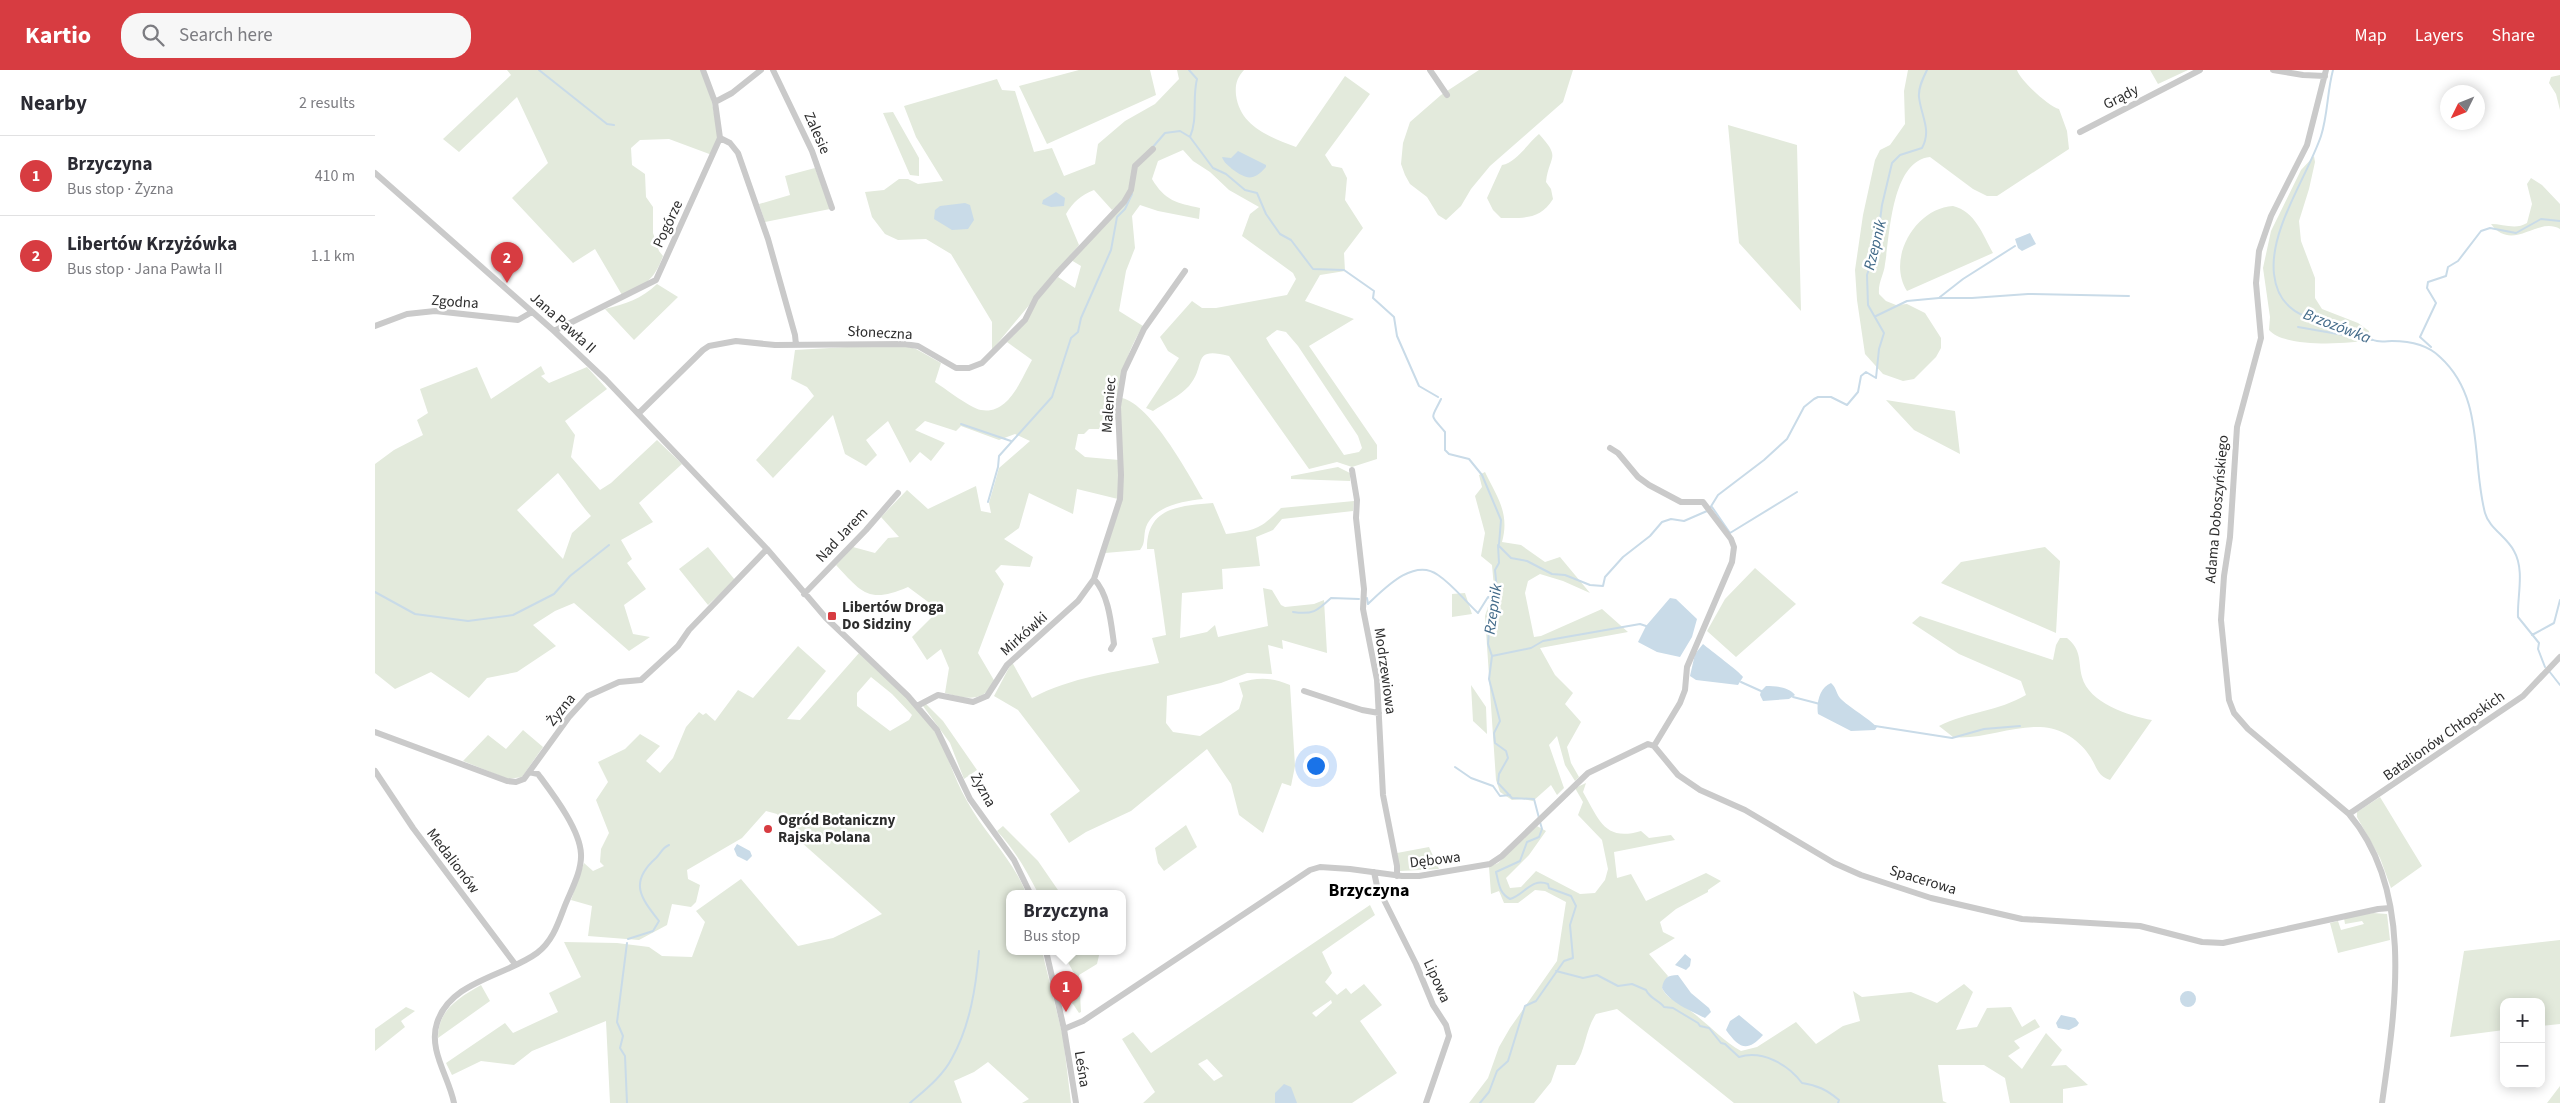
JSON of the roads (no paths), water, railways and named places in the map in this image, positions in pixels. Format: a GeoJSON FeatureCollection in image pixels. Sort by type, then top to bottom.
{"type":"FeatureCollection","features":[{"type":"Feature","properties":{"kind":"street"},"geometry":{"type":"LineString","coordinates":[[703,70],[715,102],[720,138],[730,143],[738,153],[768,238],[795,335],[796,345]]}},
{"type":"Feature","properties":{"kind":"street"},"geometry":{"type":"LineString","coordinates":[[715,102],[732,93],[761,70]]}},
{"type":"Feature","properties":{"kind":"street","name":"Zalesie"},"geometry":{"type":"LineString","coordinates":[[773,70],[812,151],[832,208]]}},
{"type":"Feature","properties":{"kind":"street"},"geometry":{"type":"LineString","coordinates":[[1430,70],[1447,95]]}},
{"type":"Feature","properties":{"kind":"street","name":"Grądy"},"geometry":{"type":"LineString","coordinates":[[2080,132],[2200,70]]}},
{"type":"Feature","properties":{"kind":"street"},"geometry":{"type":"LineString","coordinates":[[2273,70],[2303,75],[2325,73]]}},
{"type":"Feature","properties":{"kind":"street","name":"Adama Doboszyńskiego"},"geometry":{"type":"LineString","coordinates":[[2325,73],[2307,145],[2271,216],[2259,251],[2256,283],[2261,338],[2237,426],[2230,537],[2224,576],[2221,620],[2227,692],[2235,713],[2248,729],[2349,814],[2360,827],[2386,881],[2390,906],[2395,982],[2382,1103]]}},
{"type":"Feature","properties":{"kind":"street","name":"Pogórze"},"geometry":{"type":"LineString","coordinates":[[555,331],[656,280],[720,138]]}},
{"type":"Feature","properties":{"kind":"street","name":"Słoneczna"},"geometry":{"type":"LineString","coordinates":[[639,413],[709,346],[744,341],[775,346],[904,344],[918,346],[956,368],[969,368],[982,363],[1025,320],[1037,298],[1059,271],[1124,202],[1131,190],[1135,166],[1153,149]]}},
{"type":"Feature","properties":{"kind":"street","name":"Jana Pawła II"},"geometry":{"type":"LineString","coordinates":[[375,173],[555,331],[639,413],[703,480]]}},
{"type":"Feature","properties":{"kind":"street","name":"Maleniec"},"geometry":{"type":"LineString","coordinates":[[1102,556],[1120,500],[1121,475],[1118,407],[1124,371],[1144,329],[1185,271]]}},
{"type":"Feature","properties":{"kind":"street","name":"Zgodna"},"geometry":{"type":"LineString","coordinates":[[375,326],[407,314],[435,311],[518,320],[525,318],[532,312]]}},
{"type":"Feature","properties":{"kind":"street"},"geometry":{"type":"LineString","coordinates":[[1609,448],[1619,453],[1638,476],[1649,485],[1681,502],[1703,502],[1731,538],[1735,547],[1732,562],[1717,600],[1706,619],[1687,667],[1685,690],[1680,703],[1654,746]]}},
{"type":"Feature","properties":{"kind":"street","name":"Modrzewiowa"},"geometry":{"type":"LineString","coordinates":[[1352,470],[1357,500],[1356,518],[1364,589],[1363,609],[1377,680],[1383,795],[1397,866],[1397,876]]}},
{"type":"Feature","properties":{"kind":"street","name":"Żyzna"},"geometry":{"type":"LineString","coordinates":[[703,480],[767,549],[804,594],[917,706],[937,730],[970,799],[1014,860],[1029,890]]}},
{"type":"Feature","properties":{"kind":"street","name":"Nad Jarem"},"geometry":{"type":"LineString","coordinates":[[804,594],[866,530],[898,493]]}},
{"type":"Feature","properties":{"kind":"street","name":"Żyzna"},"geometry":{"type":"LineString","coordinates":[[529,772],[569,717],[588,696],[619,682],[641,680],[678,646],[689,630],[767,549]]}},
{"type":"Feature","properties":{"kind":"street","name":"Mirkówki"},"geometry":{"type":"LineString","coordinates":[[917,706],[938,695],[973,702],[987,696],[1007,665],[1078,601],[1094,579],[1102,556]]}},
{"type":"Feature","properties":{"kind":"street"},"geometry":{"type":"LineString","coordinates":[[1094,579],[1101,586],[1109,614],[1114,644],[1111,649]]}},
{"type":"Feature","properties":{"kind":"street","name":"Batalionów Chłopskich"},"geometry":{"type":"LineString","coordinates":[[2349,814],[2523,696],[2560,656]]}},
{"type":"Feature","properties":{"kind":"street"},"geometry":{"type":"LineString","coordinates":[[1304,691],[1362,710],[1379,713]]}},
{"type":"Feature","properties":{"kind":"street"},"geometry":{"type":"LineString","coordinates":[[375,732],[507,781],[516,782],[524,779],[529,772],[538,774],[569,820],[581,854],[577,876],[553,935],[537,952],[462,992],[450,1001],[437,1021],[435,1046],[454,1103]]}},
{"type":"Feature","properties":{"kind":"street","name":"Dębowa"},"geometry":{"type":"LineString","coordinates":[[1064,1029],[1083,1021],[1310,870],[1320,867],[1397,876],[1419,876],[1490,864],[1502,856],[1588,774],[1648,744],[1654,746]]}},
{"type":"Feature","properties":{"kind":"street","name":"Spacerowa"},"geometry":{"type":"LineString","coordinates":[[1654,746],[1678,775],[1700,790],[1745,810],[1833,863],[1861,875],[1931,898],[2022,919],[2140,926],[2201,942],[2223,943],[2390,906]]}},
{"type":"Feature","properties":{"kind":"street","name":"Medalionów"},"geometry":{"type":"LineString","coordinates":[[375,771],[413,828],[515,964]]}},
{"type":"Feature","properties":{"kind":"street","name":"Lipowa"},"geometry":{"type":"LineString","coordinates":[[1374,872],[1377,886],[1417,964],[1433,1004],[1446,1025],[1449,1036],[1426,1103]]}},
{"type":"Feature","properties":{"kind":"street"},"geometry":{"type":"LineString","coordinates":[[1047,955],[1064,1029]]}},
{"type":"Feature","properties":{"kind":"street","name":"Leśna"},"geometry":{"type":"LineString","coordinates":[[1064,1029],[1076,1103]]}},
{"type":"Feature","properties":{"kind":"water"},"geometry":{"type":"Polygon","coordinates":[[[1238,151],[1266,165],[1266,167],[1253,177],[1241,175],[1232,169],[1222,157],[1231,158],[1238,151]]]}},
{"type":"Feature","properties":{"kind":"water"},"geometry":{"type":"Polygon","coordinates":[[[1056,192],[1065,198],[1064,206],[1051,207],[1042,204],[1043,200],[1056,192]]]}},
{"type":"Feature","properties":{"kind":"water"},"geometry":{"type":"Polygon","coordinates":[[[965,203],[970,205],[974,220],[968,229],[952,230],[934,219],[935,210],[940,206],[965,203]]]}},
{"type":"Feature","properties":{"kind":"water"},"geometry":{"type":"Polygon","coordinates":[[[2030,233],[2036,244],[2022,251],[2018,248],[2015,239],[2030,233]]]}},
{"type":"Feature","properties":{"kind":"water"},"geometry":{"type":"Polygon","coordinates":[[[1670,598],[1676,599],[1697,619],[1692,637],[1680,657],[1657,652],[1638,642],[1646,626],[1670,598]]]}},
{"type":"Feature","properties":{"kind":"water"},"geometry":{"type":"Polygon","coordinates":[[[1703,644],[1741,674],[1743,677],[1738,685],[1696,680],[1690,676],[1695,654],[1703,644]]]}},
{"type":"Feature","properties":{"kind":"water"},"geometry":{"type":"Polygon","coordinates":[[[1831,683],[1840,698],[1877,727],[1875,730],[1851,731],[1818,714],[1820,696],[1824,688],[1831,683]]]}},
{"type":"Feature","properties":{"kind":"water"},"geometry":{"type":"Polygon","coordinates":[[[1766,686],[1786,689],[1795,695],[1789,699],[1763,701],[1760,695],[1766,686]]]}},
{"type":"Feature","properties":{"kind":"water"},"geometry":{"type":"Polygon","coordinates":[[[737,844],[750,851],[752,856],[747,861],[737,856],[734,849],[737,844]]]}},
{"type":"Feature","properties":{"kind":"water"},"geometry":{"type":"Polygon","coordinates":[[[1685,954],[1691,959],[1690,966],[1686,970],[1675,965],[1685,954]]]}},
{"type":"Feature","properties":{"kind":"water"},"geometry":{"type":"Polygon","coordinates":[[[1678,975],[1691,993],[1709,1008],[1711,1012],[1705,1018],[1675,1002],[1665,993],[1662,988],[1664,982],[1671,976],[1678,975]]]}},
{"type":"Feature","properties":{"kind":"water"},"geometry":{"type":"Polygon","coordinates":[[[2185,991],[2191,991],[2196,996],[2194,1005],[2185,1007],[2180,1002],[2180,996],[2185,991]]]}},
{"type":"Feature","properties":{"kind":"water"},"geometry":{"type":"Polygon","coordinates":[[[1739,1015],[1763,1035],[1748,1046],[1739,1044],[1726,1030],[1730,1021],[1739,1015]]]}},
{"type":"Feature","properties":{"kind":"water"},"geometry":{"type":"Polygon","coordinates":[[[2061,1015],[2075,1018],[2079,1023],[2069,1030],[2058,1028],[2056,1023],[2061,1015]]]}},
{"type":"Feature","properties":{"kind":"water"},"geometry":{"type":"Polygon","coordinates":[[[1284,1084],[1291,1087],[1297,1103],[1275,1103],[1275,1093],[1284,1084]]]}},
{"type":"Feature","properties":{"kind":"waterway"},"geometry":{"type":"LineString","coordinates":[[539,70],[607,124],[614,125]]}},
{"type":"Feature","properties":{"kind":"waterway"},"geometry":{"type":"LineString","coordinates":[[1189,70],[1197,79],[1194,123],[1190,137]]}},
{"type":"Feature","properties":{"kind":"waterway","name":"Rzepnik"},"geometry":{"type":"LineString","coordinates":[[1710,508],[1718,495],[1764,460],[1787,439],[1804,407],[1814,399],[1818,397],[1831,397],[1847,405],[1858,392],[1861,376],[1866,372],[1876,378],[1879,349],[1884,333],[1868,305],[1867,275],[1877,243],[1882,205],[1892,163],[1900,155],[1922,148],[1925,141],[1926,129],[1919,94],[1921,83],[1927,70]]}},
{"type":"Feature","properties":{"kind":"waterway","name":"Brzozówka"},"geometry":{"type":"LineString","coordinates":[[2333,70],[2321,136],[2290,204],[2277,240],[2274,257],[2274,274],[2277,289],[2284,301],[2292,309],[2303,315],[2314,320],[2353,330],[2374,340],[2419,344],[2430,349],[2440,357],[2454,373],[2464,391],[2470,410],[2485,513],[2490,523],[2511,546],[2517,558],[2520,575],[2518,617],[2539,643],[2538,649],[2545,667]]}},
{"type":"Feature","properties":{"kind":"waterway"},"geometry":{"type":"LineString","coordinates":[[1152,148],[1165,133],[1180,131],[1190,137],[1213,168],[1226,174],[1245,190],[1257,193],[1266,214],[1280,234],[1291,240],[1313,269],[1344,270],[1374,291],[1373,298],[1394,317],[1397,336],[1419,386],[1438,397]]}},
{"type":"Feature","properties":{"kind":"waterway"},"geometry":{"type":"LineString","coordinates":[[988,502],[998,467],[999,456],[1052,397],[1071,338],[1078,332],[1081,318],[1111,250],[1117,217],[1125,209],[1132,194]]}},
{"type":"Feature","properties":{"kind":"waterway"},"geometry":{"type":"LineString","coordinates":[[2431,347],[2420,337],[2436,303],[2427,288],[2428,282],[2446,276],[2448,267],[2458,261],[2481,231],[2490,228],[2516,233],[2541,219],[2560,221]]}},
{"type":"Feature","properties":{"kind":"waterway"},"geometry":{"type":"LineString","coordinates":[[1940,297],[1963,279],[2015,246]]}},
{"type":"Feature","properties":{"kind":"waterway"},"geometry":{"type":"LineString","coordinates":[[1876,316],[1907,301],[1939,298],[2028,294],[2129,296]]}},
{"type":"Feature","properties":{"kind":"waterway"},"geometry":{"type":"LineString","coordinates":[[2298,327],[2372,340]]}},
{"type":"Feature","properties":{"kind":"waterway"},"geometry":{"type":"LineString","coordinates":[[1441,399],[1433,416],[1445,432],[1445,450],[1449,454],[1469,459],[1482,475],[1501,520],[1499,544]]}},
{"type":"Feature","properties":{"kind":"waterway"},"geometry":{"type":"LineString","coordinates":[[961,424],[1011,441]]}},
{"type":"Feature","properties":{"kind":"waterway"},"geometry":{"type":"LineString","coordinates":[[1712,507],[1730,533],[1797,492]]}},
{"type":"Feature","properties":{"kind":"waterway","name":"Rzepnik"},"geometry":{"type":"LineString","coordinates":[[1539,818],[1534,799],[1512,798],[1498,783],[1499,774],[1508,758],[1506,751],[1495,743],[1494,733],[1500,721],[1489,679],[1492,656],[1488,644],[1490,617],[1497,589],[1495,570],[1499,563],[1498,545],[1511,558],[1527,561],[1552,574],[1565,575],[1590,585],[1603,586],[1605,577],[1623,557],[1650,536],[1662,522],[1671,519],[1684,521],[1707,511]]}},
{"type":"Feature","properties":{"kind":"waterway"},"geometry":{"type":"LineString","coordinates":[[375,592],[415,614],[468,621],[513,615],[554,594],[570,576],[609,545]]}},
{"type":"Feature","properties":{"kind":"waterway"},"geometry":{"type":"LineString","coordinates":[[1367,598],[1368,604],[1400,577],[1410,572],[1429,570],[1454,588],[1478,613],[1488,597],[1493,599]]}},
{"type":"Feature","properties":{"kind":"waterway"},"geometry":{"type":"LineString","coordinates":[[1293,612],[1305,613],[1314,611],[1331,598],[1359,599]]}},
{"type":"Feature","properties":{"kind":"waterway"},"geometry":{"type":"LineString","coordinates":[[2532,635],[2554,623],[2560,600]]}},
{"type":"Feature","properties":{"kind":"waterway"},"geometry":{"type":"LineString","coordinates":[[1492,656],[1531,648],[1543,641],[1640,624],[1646,626]]}},
{"type":"Feature","properties":{"kind":"waterway","name":"Brzozówka"},"geometry":{"type":"LineString","coordinates":[[2549,671],[2560,685]]}},
{"type":"Feature","properties":{"kind":"waterway"},"geometry":{"type":"LineString","coordinates":[[1741,682],[1761,691]]}},
{"type":"Feature","properties":{"kind":"waterway"},"geometry":{"type":"LineString","coordinates":[[1793,697],[1820,704]]}},
{"type":"Feature","properties":{"kind":"waterway"},"geometry":{"type":"LineString","coordinates":[[1875,726],[1952,738],[1984,729],[2020,726]]}},
{"type":"Feature","properties":{"kind":"waterway"},"geometry":{"type":"LineString","coordinates":[[1455,767],[1471,778],[1493,786],[1500,796],[1510,795]]}},
{"type":"Feature","properties":{"kind":"waterway","name":"Rzepnik"},"geometry":{"type":"LineString","coordinates":[[1480,1103],[1489,1092],[1497,1071],[1508,1061],[1525,1006],[1536,1001],[1564,961],[1573,958],[1570,925],[1576,906],[1571,896],[1549,888],[1548,884],[1542,882],[1533,885],[1510,899],[1506,897],[1500,888],[1496,872],[1520,861],[1527,842],[1539,837],[1542,829],[1540,822]]}},
{"type":"Feature","properties":{"kind":"waterway"},"geometry":{"type":"LineString","coordinates":[[628,939],[653,931],[659,921],[643,897],[640,890],[640,882],[642,875],[648,867],[663,849],[669,845]]}},
{"type":"Feature","properties":{"kind":"waterway"},"geometry":{"type":"LineString","coordinates":[[627,943],[617,1022],[623,1036],[620,1048],[625,1056],[627,1103]]}},
{"type":"Feature","properties":{"kind":"waterway"},"geometry":{"type":"LineString","coordinates":[[910,1103],[944,1071],[958,1046],[968,1020],[979,951]]}},
{"type":"Feature","properties":{"kind":"waterway"},"geometry":{"type":"LineString","coordinates":[[1556,971],[1583,978],[1597,975],[1618,986],[1632,984],[1646,990],[1664,1007],[1673,1008],[1700,1026],[1709,1028],[1721,1043],[1725,1044],[1739,1057],[1757,1055],[1774,1060],[1789,1070],[1802,1083],[1822,1088],[1830,1093],[1839,1100],[1838,1103]]}},
{"type":"Feature","properties":{"kind":"place","name":"Libertów Krzyżówka"},"geometry":{"type":"Point","coordinates":[507,283]}},
{"type":"Feature","properties":{"kind":"place","name":"Libertów Droga Do Sidziny"},"geometry":{"type":"Point","coordinates":[832,616]}},
{"type":"Feature","properties":{"kind":"place","name":"Ogród Botaniczny Rajska Polana"},"geometry":{"type":"Point","coordinates":[768,829]}},
{"type":"Feature","properties":{"kind":"place","name":"Brzyczyna"},"geometry":{"type":"Point","coordinates":[1066,1012]}},
{"type":"Feature","properties":{"kind":"district","name":"Brzyczyna"},"geometry":{"type":"Point","coordinates":[1369,890]}}]}
